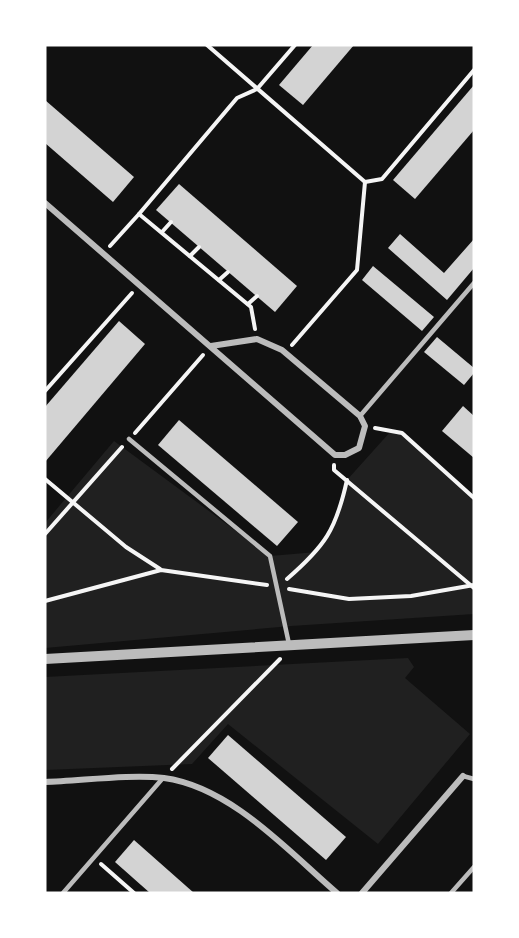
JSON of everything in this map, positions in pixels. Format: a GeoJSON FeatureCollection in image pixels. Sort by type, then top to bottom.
{"type":"FeatureCollection","features":[{"type":"Feature","properties":{"kind":"street"},"geometry":{"type":"LineString","coordinates":[[45,203],[335,455],[345,455],[358,448],[365,426],[360,416],[285,352],[257,339],[211,346]]}},
{"type":"Feature","properties":{"kind":"street"},"geometry":{"type":"LineString","coordinates":[[45,659],[474,635]]}},
{"type":"Feature","properties":{"kind":"street"},"geometry":{"type":"LineString","coordinates":[[362,893],[463,776]]}},
{"type":"Feature","properties":{"kind":"street"},"geometry":{"type":"LineString","coordinates":[[45,782],[163,778],[194,784],[233,804],[337,893]]}},
{"type":"Feature","properties":{"kind":"lane"},"geometry":{"type":"LineString","coordinates":[[360,416],[474,283]]}},
{"type":"Feature","properties":{"kind":"lane"},"geometry":{"type":"LineString","coordinates":[[129,439],[270,556],[289,644]]}},
{"type":"Feature","properties":{"kind":"lane"},"geometry":{"type":"LineString","coordinates":[[463,776],[474,779]]}},
{"type":"Feature","properties":{"kind":"lane"},"geometry":{"type":"LineString","coordinates":[[63,893],[163,778]]}},
{"type":"Feature","properties":{"kind":"lane"},"geometry":{"type":"LineString","coordinates":[[451,893],[474,867]]}},
{"type":"Feature","properties":{"kind":"path"},"geometry":{"type":"LineString","coordinates":[[207,45],[365,182]]}},
{"type":"Feature","properties":{"kind":"path"},"geometry":{"type":"LineString","coordinates":[[104,253],[237,98],[257,89],[295,45]]}},
{"type":"Feature","properties":{"kind":"path"},"geometry":{"type":"LineString","coordinates":[[365,182],[382,179],[474,70]]}},
{"type":"Feature","properties":{"kind":"path"},"geometry":{"type":"LineString","coordinates":[[285,352],[357,270],[365,182]]}},
{"type":"Feature","properties":{"kind":"path"},"geometry":{"type":"LineString","coordinates":[[139,214],[251,307],[257,339]]}},
{"type":"Feature","properties":{"kind":"path"},"geometry":{"type":"LineString","coordinates":[[162,232],[171,222]]}},
{"type":"Feature","properties":{"kind":"path"},"geometry":{"type":"LineString","coordinates":[[190,256],[199,247]]}},
{"type":"Feature","properties":{"kind":"path"},"geometry":{"type":"LineString","coordinates":[[219,280],[228,272]]}},
{"type":"Feature","properties":{"kind":"path"},"geometry":{"type":"LineString","coordinates":[[45,391],[139,284]]}},
{"type":"Feature","properties":{"kind":"path"},"geometry":{"type":"LineString","coordinates":[[248,304],[257,296]]}},
{"type":"Feature","properties":{"kind":"path"},"geometry":{"type":"LineString","coordinates":[[365,426],[402,433],[474,498]]}},
{"type":"Feature","properties":{"kind":"path"},"geometry":{"type":"LineString","coordinates":[[335,455],[334,470],[473,586]]}},
{"type":"Feature","properties":{"kind":"path"},"geometry":{"type":"LineString","coordinates":[[45,478],[126,547],[161,570]]}},
{"type":"Feature","properties":{"kind":"path"},"geometry":{"type":"LineString","coordinates":[[277,587],[317,552],[340,512],[347,480]]}},
{"type":"Feature","properties":{"kind":"path"},"geometry":{"type":"LineString","coordinates":[[45,602],[161,570],[350,599],[411,596],[473,586]]}},
{"type":"Feature","properties":{"kind":"path"},"geometry":{"type":"LineString","coordinates":[[163,778],[285,654],[289,644]]}},
{"type":"Feature","properties":{"kind":"path"},"geometry":{"type":"LineString","coordinates":[[93,858],[134,893]]}},
{"type":"Feature","properties":{"kind":"shaded area"},"geometry":{"type":"Polygon","coordinates":[[[391,431],[402,433],[474,498],[474,614],[291,626],[45,648],[45,523],[114,441],[270,556],[317,552],[340,512],[347,480],[391,431]]]}},
{"type":"Feature","properties":{"kind":"shaded area"},"geometry":{"type":"Polygon","coordinates":[[[408,658],[414,667],[405,678],[470,734],[378,844],[228,724],[192,764],[45,770],[45,677],[408,658]]]}},
{"type":"Feature","properties":{"kind":"building"},"geometry":{"type":"Polygon","coordinates":[[[313,45],[354,45],[303,105],[279,85],[313,45]]]}},
{"type":"Feature","properties":{"kind":"building"},"geometry":{"type":"Polygon","coordinates":[[[474,85],[474,130],[415,199],[393,180],[474,85]]]}},
{"type":"Feature","properties":{"kind":"building"},"geometry":{"type":"Polygon","coordinates":[[[45,100],[134,177],[113,202],[45,143],[45,100]]]}},
{"type":"Feature","properties":{"kind":"building"},"geometry":{"type":"Polygon","coordinates":[[[179,184],[297,286],[275,312],[156,210],[179,184]]]}},
{"type":"Feature","properties":{"kind":"building"},"geometry":{"type":"Polygon","coordinates":[[[400,234],[444,273],[474,239],[474,268],[447,300],[388,248],[400,234]]]}},
{"type":"Feature","properties":{"kind":"building"},"geometry":{"type":"Polygon","coordinates":[[[373,266],[434,317],[422,331],[362,280],[373,266]]]}},
{"type":"Feature","properties":{"kind":"building"},"geometry":{"type":"Polygon","coordinates":[[[119,321],[145,344],[45,462],[45,407],[119,321]]]}},
{"type":"Feature","properties":{"kind":"building"},"geometry":{"type":"Polygon","coordinates":[[[437,337],[474,368],[474,373],[464,385],[424,352],[437,337]]]}},
{"type":"Feature","properties":{"kind":"building"},"geometry":{"type":"Polygon","coordinates":[[[463,406],[474,416],[474,458],[442,431],[463,406]]]}},
{"type":"Feature","properties":{"kind":"building"},"geometry":{"type":"Polygon","coordinates":[[[179,420],[298,522],[277,546],[158,445],[179,420]]]}},
{"type":"Feature","properties":{"kind":"building"},"geometry":{"type":"Polygon","coordinates":[[[228,735],[346,837],[326,860],[208,758],[228,735]]]}},
{"type":"Feature","properties":{"kind":"building"},"geometry":{"type":"Polygon","coordinates":[[[134,840],[194,893],[150,893],[115,862],[134,840]]]}}]}
